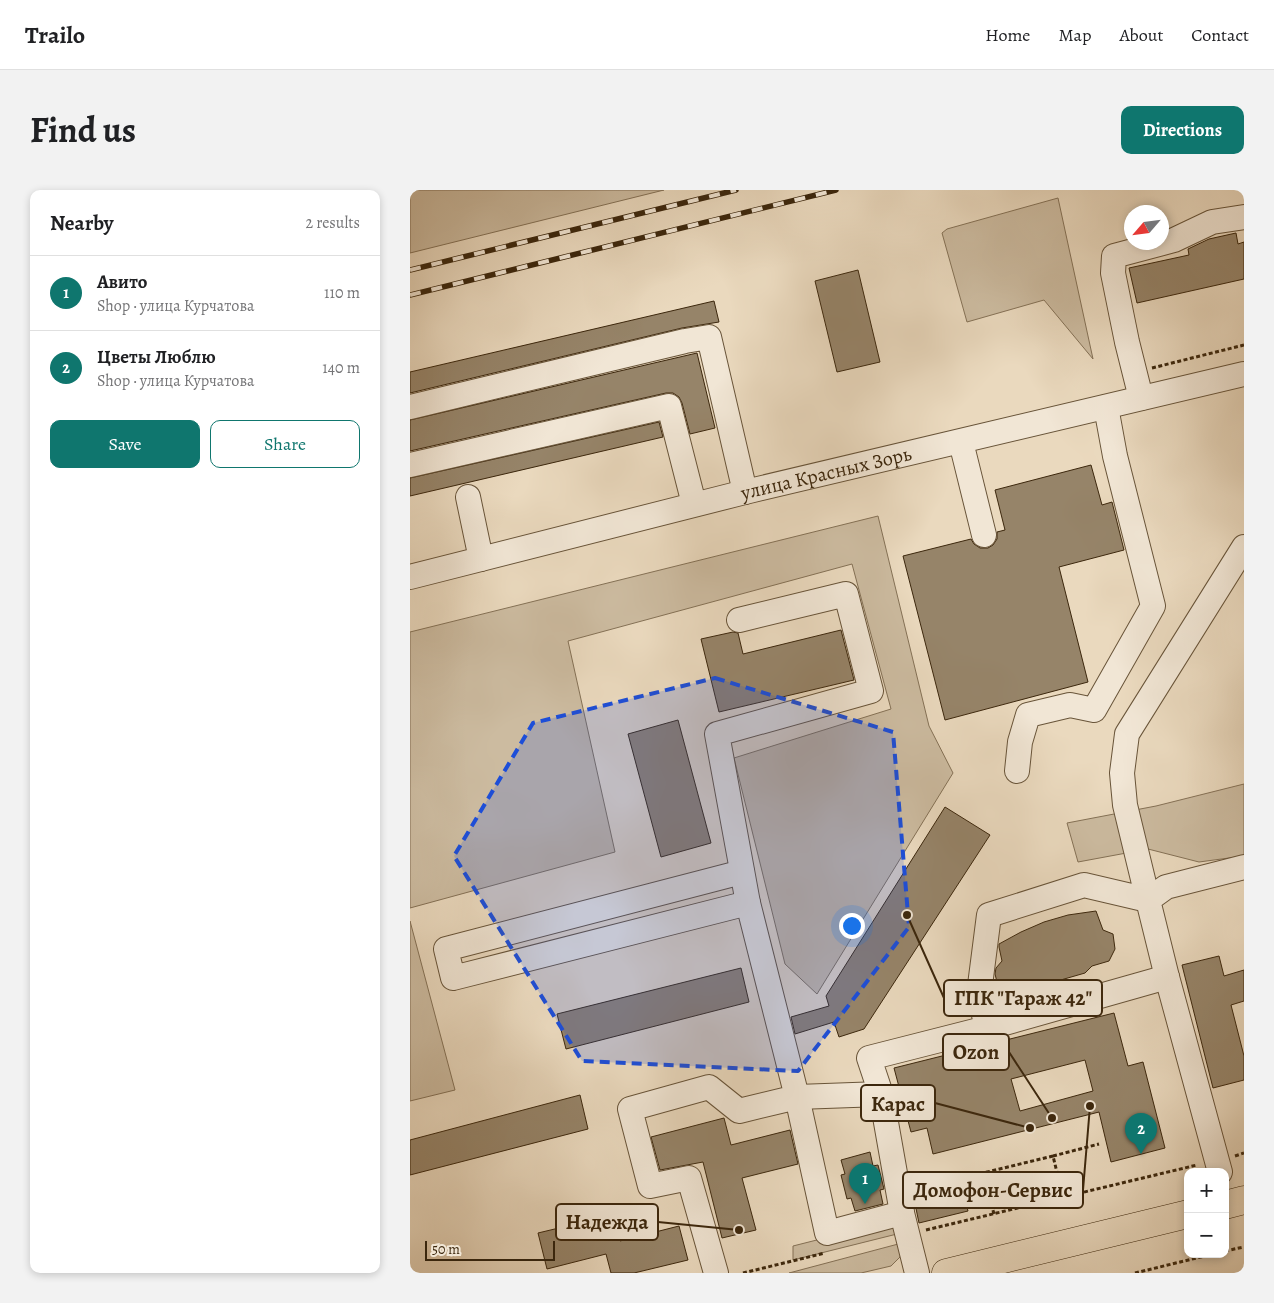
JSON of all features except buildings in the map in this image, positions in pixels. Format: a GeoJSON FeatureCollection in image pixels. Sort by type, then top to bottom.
{"type":"FeatureCollection","features":[{"type":"Feature","properties":{"kind":"main road"},"geometry":{"type":"LineString","coordinates":[[946,1273],[1184,1215]]}},
{"type":"Feature","properties":{"kind":"street"},"geometry":{"type":"LineString","coordinates":[[1141,398],[1113,273],[1114,256],[1174,240],[1212,222],[1244,217]]}},
{"type":"Feature","properties":{"kind":"street"},"geometry":{"type":"LineString","coordinates":[[410,407],[685,341],[709,337],[745,492]]}},
{"type":"Feature","properties":{"kind":"street","name":"улица Красных Зорь"},"geometry":{"type":"LineString","coordinates":[[410,577],[694,504],[1244,374]]}},
{"type":"Feature","properties":{"kind":"street"},"geometry":{"type":"LineString","coordinates":[[410,465],[669,406],[694,504]]}},
{"type":"Feature","properties":{"kind":"street"},"geometry":{"type":"LineString","coordinates":[[1017,771],[1020,742],[1028,716],[1070,705],[1094,710],[1153,606],[1115,456],[1106,407]]}},
{"type":"Feature","properties":{"kind":"street"},"geometry":{"type":"LineString","coordinates":[[961,442],[984,535]]}},
{"type":"Feature","properties":{"kind":"street"},"geometry":{"type":"LineString","coordinates":[[468,497],[481,559]]}},
{"type":"Feature","properties":{"kind":"street"},"geometry":{"type":"LineString","coordinates":[[1219,1166],[1167,977],[1125,805],[1122,773],[1127,734],[1244,547]]}},
{"type":"Feature","properties":{"kind":"street"},"geometry":{"type":"LineString","coordinates":[[739,620],[846,594],[871,691],[717,734],[748,903],[797,1097],[826,1233],[905,1224]]}},
{"type":"Feature","properties":{"kind":"street"},"geometry":{"type":"LineString","coordinates":[[987,1028],[980,993],[988,915],[1084,885],[1148,900],[1166,887],[1244,867]]}},
{"type":"Feature","properties":{"kind":"street"},"geometry":{"type":"LineString","coordinates":[[742,872],[446,949],[453,978],[748,903]]}},
{"type":"Feature","properties":{"kind":"street"},"geometry":{"type":"LineString","coordinates":[[917,1273],[905,1224],[881,1094],[869,1058],[987,1028],[1167,977]]}},
{"type":"Feature","properties":{"kind":"street"},"geometry":{"type":"LineString","coordinates":[[716,1273],[689,1178],[650,1186],[630,1108],[709,1087],[738,1111],[797,1097],[881,1094]]}},
{"type":"Feature","properties":{"kind":"path"},"geometry":{"type":"LineString","coordinates":[[1134,372],[1244,344]]}},
{"type":"Feature","properties":{"kind":"path"},"geometry":{"type":"LineString","coordinates":[[965,1177],[1099,1144]]}},
{"type":"Feature","properties":{"kind":"path"},"geometry":{"type":"LineString","coordinates":[[905,1224],[994,1214],[1063,1197],[1219,1166],[1244,1154]]}},
{"type":"Feature","properties":{"kind":"path"},"geometry":{"type":"LineString","coordinates":[[1053,1156],[1063,1197]]}},
{"type":"Feature","properties":{"kind":"path"},"geometry":{"type":"LineString","coordinates":[[983,1173],[994,1214]]}},
{"type":"Feature","properties":{"kind":"path"},"geometry":{"type":"LineString","coordinates":[[1229,1250],[1244,1247]]}},
{"type":"Feature","properties":{"kind":"path"},"geometry":{"type":"LineString","coordinates":[[743,1273],[760,1271],[833,1252]]}},
{"type":"Feature","properties":{"kind":"path"},"geometry":{"type":"LineString","coordinates":[[1135,1273],[1197,1258]]}},
{"type":"Feature","properties":{"kind":"highlighted area"},"geometry":{"type":"Polygon","coordinates":[[[715,678],[893,732],[909,927],[798,1071],[582,1061],[454,856],[533,723],[715,678]]]}},
{"type":"Feature","properties":{"kind":"shaded area"},"geometry":{"type":"Polygon","coordinates":[[[410,190],[664,190],[410,253],[410,190]]]}},
{"type":"Feature","properties":{"kind":"shaded area"},"geometry":{"type":"Polygon","coordinates":[[[1058,198],[1093,359],[1044,300],[967,322],[942,233],[947,229],[1058,198]]]}},
{"type":"Feature","properties":{"kind":"shaded area"},"geometry":{"type":"Polygon","coordinates":[[[878,516],[929,726],[953,773],[817,994],[785,964],[734,758],[891,709],[852,564],[568,641],[615,852],[410,908],[410,632],[878,516]]]}},
{"type":"Feature","properties":{"kind":"shaded area"},"geometry":{"type":"Polygon","coordinates":[[[1244,784],[1244,856],[1199,862],[1148,849],[1078,862],[1067,823],[1156,806],[1244,784]]]}},
{"type":"Feature","properties":{"kind":"shaded area"},"geometry":{"type":"Polygon","coordinates":[[[410,921],[455,1090],[410,1101],[410,921]]]}},
{"type":"Feature","properties":{"kind":"shaded area"},"geometry":{"type":"Polygon","coordinates":[[[896,1220],[901,1233],[793,1260],[793,1246],[896,1220]]]}},
{"type":"Feature","properties":{"kind":"shaded area"},"geometry":{"type":"Polygon","coordinates":[[[902,1243],[903,1250],[900,1257],[891,1266],[861,1273],[789,1273],[902,1243]]]}},
{"type":"Feature","properties":{"kind":"railway"},"geometry":{"type":"LineString","coordinates":[[410,270],[736,190]]}},
{"type":"Feature","properties":{"kind":"railway"},"geometry":{"type":"LineString","coordinates":[[410,295],[836,190]]}},
{"type":"Feature","properties":{"kind":"place","name":"ГПК \"Гараж 42\""},"geometry":{"type":"Point","coordinates":[907,915]}},
{"type":"Feature","properties":{"kind":"place","name":"Домофон-Сервис"},"geometry":{"type":"Point","coordinates":[1090,1106]}},
{"type":"Feature","properties":{"kind":"place","name":"Ozon"},"geometry":{"type":"Point","coordinates":[1052,1118]}},
{"type":"Feature","properties":{"kind":"place","name":"Карас"},"geometry":{"type":"Point","coordinates":[1030,1128]}},
{"type":"Feature","properties":{"kind":"place","name":"Цветы Люблю"},"geometry":{"type":"Point","coordinates":[1141,1154]}},
{"type":"Feature","properties":{"kind":"place","name":"Авито"},"geometry":{"type":"Point","coordinates":[865,1204]}},
{"type":"Feature","properties":{"kind":"place","name":"Надежда"},"geometry":{"type":"Point","coordinates":[739,1230]}}]}
